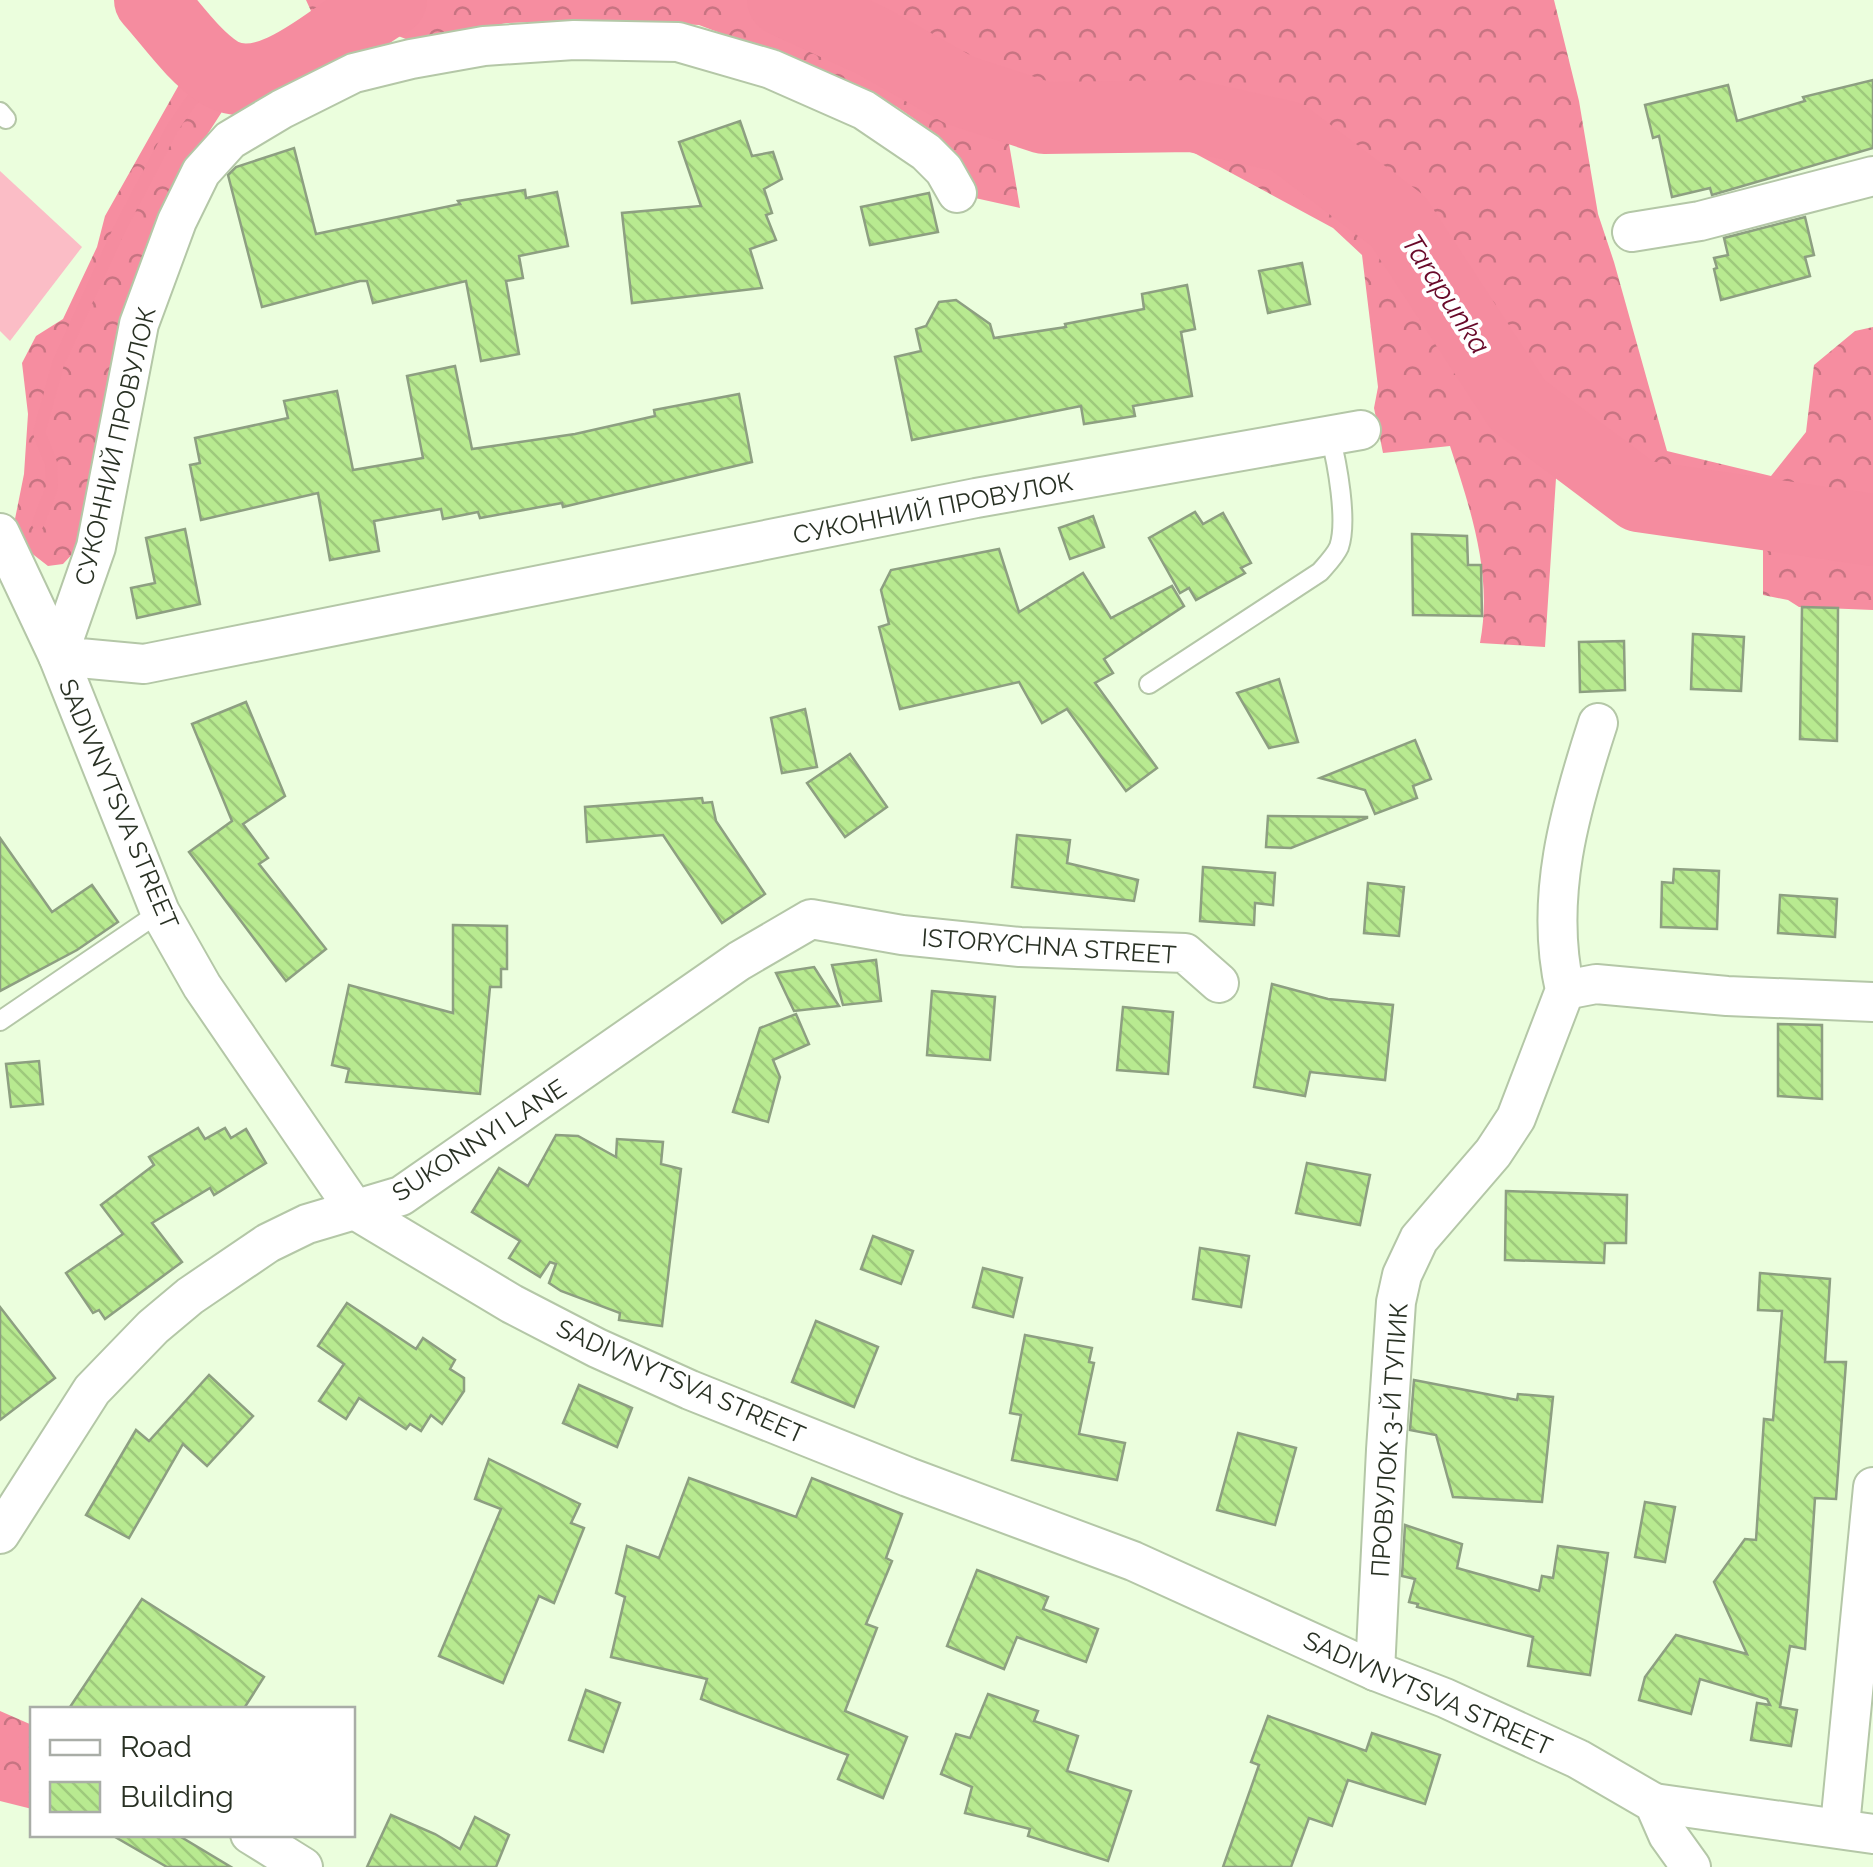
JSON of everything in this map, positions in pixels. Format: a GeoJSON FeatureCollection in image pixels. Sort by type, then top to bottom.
{"type":"FeatureCollection","features":[{"type":"Feature","properties":{"kind":"street","name":"СУКОННИЙ ПРОВУЛОК"},"geometry":{"type":"LineString","coordinates":[[958,193],[944,170],[926,152],[864,110],[771,69],[678,42],[574,40],[466,49],[354,73],[282,110],[230,140],[201,172],[177,222],[139,324],[96,547],[58,656],[144,664],[976,498],[1345,433]]}},
{"type":"Feature","properties":{"kind":"street"},"geometry":{"type":"LineString","coordinates":[[1632,232],[1700,221],[1873,176]]}},
{"type":"Feature","properties":{"kind":"street","name":"SADIVNYTSVA STREET"},"geometry":{"type":"LineString","coordinates":[[0,533],[58,656],[160,912],[202,986],[355,1210],[512,1304],[597,1348],[690,1390],[908,1477],[1133,1561],[1578,1759],[1654,1802]]}},
{"type":"Feature","properties":{"kind":"street","name":"ПРОВУЛОК 3-Й ТУПИК"},"geometry":{"type":"LineString","coordinates":[[1375,1671],[1396,1302],[1402,1275],[1419,1239],[1493,1154],[1516,1118],[1566,990],[1560,968],[1557,893],[1571,806],[1598,723]]}},
{"type":"Feature","properties":{"kind":"street","name":"SUKONNYI LANE"},"geometry":{"type":"LineString","coordinates":[[0,1534],[92,1390],[153,1327],[230,1267],[307,1224],[401,1196],[739,961],[811,918]]}},
{"type":"Feature","properties":{"kind":"street","name":"ISTORYCHNA STREET"},"geometry":{"type":"LineString","coordinates":[[811,918],[902,935],[1020,948],[1184,953],[1218,983]]}},
{"type":"Feature","properties":{"kind":"street"},"geometry":{"type":"LineString","coordinates":[[1566,990],[1596,984],[1727,996],[1873,1002]]}},
{"type":"Feature","properties":{"kind":"street"},"geometry":{"type":"LineString","coordinates":[[1654,1802],[1856,1830],[1873,1487]]}},
{"type":"Feature","properties":{"kind":"street"},"geometry":{"type":"LineString","coordinates":[[1654,1802],[1668,1835],[1691,1867]]}},
{"type":"Feature","properties":{"kind":"street"},"geometry":{"type":"LineString","coordinates":[[255,1837],[303,1867]]}},
{"type":"Feature","properties":{"kind":"lane"},"geometry":{"type":"LineString","coordinates":[[1149,684],[1320,572],[1338,551],[1341,536],[1336,456],[1345,433]]}},
{"type":"Feature","properties":{"kind":"lane"},"geometry":{"type":"LineString","coordinates":[[0,1021],[160,912]]}},
{"type":"Feature","properties":{"kind":"green space"},"geometry":{"type":"Polygon","coordinates":[[[306,0],[1554,0],[1579,101],[1598,214],[1667,451],[1771,476],[1806,432],[1814,365],[1855,331],[1873,327],[1873,610],[1799,607],[1788,600],[1763,595],[1763,536],[1652,508],[1604,491],[1557,463],[1545,647],[1480,643],[1482,568],[1450,446],[1383,453],[1374,408],[1378,387],[1362,255],[1333,228],[1185,148],[1006,126],[1020,208],[975,198],[961,166],[939,136],[897,107],[813,68],[699,25],[595,20],[507,23],[411,41],[370,25],[344,42],[333,26],[316,22],[306,0]]]}},
{"type":"Feature","properties":{"kind":"green space"},"geometry":{"type":"Polygon","coordinates":[[[201,73],[224,88],[227,104],[196,152],[77,549],[63,564],[48,566],[30,552],[15,519],[24,474],[28,414],[22,363],[36,336],[63,319],[97,247],[105,216],[180,83],[201,73]]]}},
{"type":"Feature","properties":{"kind":"green space"},"geometry":{"type":"Polygon","coordinates":[[[0,1711],[30,1724],[30,1808],[0,1801],[0,1711]]]}},
{"type":"Feature","properties":{"kind":"shaded area"},"geometry":{"type":"Polygon","coordinates":[[[0,171],[82,247],[10,341],[0,331],[0,171]]]}},
{"type":"Feature","properties":{"kind":"building"},"geometry":{"type":"Polygon","coordinates":[[[1873,80],[1873,148],[1712,195],[1710,188],[1672,197],[1659,136],[1653,138],[1645,105],[1728,85],[1737,121],[1805,101],[1803,97],[1873,80]]]}},
{"type":"Feature","properties":{"kind":"building"},"geometry":{"type":"Polygon","coordinates":[[[740,121],[752,156],[773,152],[782,179],[764,189],[772,213],[766,215],[776,240],[750,249],[762,288],[632,303],[622,213],[701,206],[679,142],[740,121]]]}},
{"type":"Feature","properties":{"kind":"building"},"geometry":{"type":"Polygon","coordinates":[[[294,148],[316,234],[460,204],[458,201],[525,190],[526,198],[557,192],[568,246],[519,256],[523,278],[506,281],[519,354],[481,361],[466,281],[373,303],[367,281],[360,281],[262,307],[228,175],[236,167],[294,148]]]}},
{"type":"Feature","properties":{"kind":"building"},"geometry":{"type":"Polygon","coordinates":[[[929,193],[938,232],[870,245],[861,207],[929,193]]]}},
{"type":"Feature","properties":{"kind":"building"},"geometry":{"type":"Polygon","coordinates":[[[1805,217],[1814,255],[1805,257],[1810,276],[1721,300],[1714,258],[1728,255],[1724,238],[1805,217]]]}},
{"type":"Feature","properties":{"kind":"building"},"geometry":{"type":"Polygon","coordinates":[[[1302,263],[1310,304],[1268,313],[1259,271],[1302,263]]]}},
{"type":"Feature","properties":{"kind":"building"},"geometry":{"type":"Polygon","coordinates":[[[1187,285],[1195,329],[1181,332],[1192,396],[1133,406],[1135,416],[1084,424],[1081,406],[912,440],[895,357],[921,351],[916,329],[926,326],[939,302],[956,300],[990,324],[994,338],[1144,309],[1142,294],[1187,285]]]}},
{"type":"Feature","properties":{"kind":"building"},"geometry":{"type":"Polygon","coordinates":[[[455,366],[472,449],[575,434],[655,416],[654,410],[739,394],[752,462],[563,507],[562,503],[480,518],[478,512],[443,519],[441,509],[374,521],[379,551],[330,560],[318,493],[201,520],[190,465],[200,463],[195,438],[288,418],[284,401],[337,391],[353,470],[423,458],[407,376],[455,366]]]}},
{"type":"Feature","properties":{"kind":"building"},"geometry":{"type":"Polygon","coordinates":[[[1195,512],[1203,524],[1223,513],[1251,563],[1241,568],[1245,573],[1196,600],[1189,588],[1180,593],[1149,538],[1195,512]]]}},
{"type":"Feature","properties":{"kind":"building"},"geometry":{"type":"Polygon","coordinates":[[[1093,516],[1104,547],[1070,559],[1059,528],[1093,516]]]}},
{"type":"Feature","properties":{"kind":"building"},"geometry":{"type":"Polygon","coordinates":[[[185,529],[200,604],[137,618],[131,588],[155,583],[146,538],[185,529]]]}},
{"type":"Feature","properties":{"kind":"building"},"geometry":{"type":"Polygon","coordinates":[[[1412,534],[1467,536],[1468,565],[1481,565],[1482,616],[1413,615],[1412,534]]]}},
{"type":"Feature","properties":{"kind":"building"},"geometry":{"type":"Polygon","coordinates":[[[999,549],[1019,612],[1083,573],[1111,618],[1172,586],[1184,606],[1104,659],[1113,673],[1095,683],[1157,768],[1126,791],[1067,709],[1042,723],[1019,682],[900,709],[879,627],[889,624],[881,590],[891,570],[999,549]]]}},
{"type":"Feature","properties":{"kind":"building"},"geometry":{"type":"Polygon","coordinates":[[[1802,607],[1838,608],[1837,741],[1800,739],[1802,607]]]}},
{"type":"Feature","properties":{"kind":"building"},"geometry":{"type":"Polygon","coordinates":[[[1693,634],[1744,637],[1741,691],[1691,689],[1693,634]]]}},
{"type":"Feature","properties":{"kind":"building"},"geometry":{"type":"Polygon","coordinates":[[[1624,641],[1625,690],[1580,692],[1579,642],[1624,641]]]}},
{"type":"Feature","properties":{"kind":"building"},"geometry":{"type":"Polygon","coordinates":[[[1279,679],[1298,742],[1269,748],[1237,693],[1279,679]]]}},
{"type":"Feature","properties":{"kind":"building"},"geometry":{"type":"Polygon","coordinates":[[[246,702],[285,796],[243,824],[268,858],[259,864],[326,949],[286,981],[189,852],[232,821],[192,724],[246,702]]]}},
{"type":"Feature","properties":{"kind":"building"},"geometry":{"type":"Polygon","coordinates":[[[805,709],[817,767],[782,773],[771,718],[805,709]]]}},
{"type":"Feature","properties":{"kind":"building"},"geometry":{"type":"Polygon","coordinates":[[[1415,740],[1431,779],[1413,786],[1417,798],[1375,814],[1365,790],[1320,778],[1415,740]]]}},
{"type":"Feature","properties":{"kind":"building"},"geometry":{"type":"Polygon","coordinates":[[[850,754],[887,807],[845,837],[807,783],[850,754]]]}},
{"type":"Feature","properties":{"kind":"building"},"geometry":{"type":"Polygon","coordinates":[[[702,798],[703,803],[712,802],[716,821],[765,894],[722,923],[663,835],[587,842],[585,807],[702,798]]]}},
{"type":"Feature","properties":{"kind":"building"},"geometry":{"type":"Polygon","coordinates":[[[1268,816],[1367,818],[1291,848],[1266,847],[1268,816]]]}},
{"type":"Feature","properties":{"kind":"building"},"geometry":{"type":"Polygon","coordinates":[[[1017,835],[1070,840],[1067,863],[1138,880],[1134,901],[1012,887],[1017,835]]]}},
{"type":"Feature","properties":{"kind":"building"},"geometry":{"type":"Polygon","coordinates":[[[0,838],[52,912],[92,885],[118,922],[77,950],[0,991],[0,838]]]}},
{"type":"Feature","properties":{"kind":"building"},"geometry":{"type":"Polygon","coordinates":[[[1203,867],[1275,873],[1273,905],[1255,903],[1254,925],[1200,921],[1203,867]]]}},
{"type":"Feature","properties":{"kind":"building"},"geometry":{"type":"Polygon","coordinates":[[[1674,869],[1719,871],[1717,929],[1661,927],[1662,882],[1673,883],[1674,869]]]}},
{"type":"Feature","properties":{"kind":"building"},"geometry":{"type":"Polygon","coordinates":[[[1368,883],[1404,887],[1399,936],[1364,933],[1368,883]]]}},
{"type":"Feature","properties":{"kind":"building"},"geometry":{"type":"Polygon","coordinates":[[[1780,895],[1837,899],[1835,937],[1778,933],[1780,895]]]}},
{"type":"Feature","properties":{"kind":"building"},"geometry":{"type":"Polygon","coordinates":[[[453,925],[507,926],[507,969],[501,969],[501,987],[490,987],[480,1094],[346,1082],[349,1069],[332,1065],[349,985],[453,1013],[453,925]]]}},
{"type":"Feature","properties":{"kind":"building"},"geometry":{"type":"Polygon","coordinates":[[[876,960],[881,1001],[843,1005],[832,965],[876,960]]]}},
{"type":"Feature","properties":{"kind":"building"},"geometry":{"type":"Polygon","coordinates":[[[814,967],[839,1006],[794,1011],[776,973],[814,967]]]}},
{"type":"Feature","properties":{"kind":"building"},"geometry":{"type":"Polygon","coordinates":[[[1272,984],[1328,999],[1393,1005],[1385,1080],[1310,1072],[1305,1096],[1254,1087],[1272,984]]]}},
{"type":"Feature","properties":{"kind":"building"},"geometry":{"type":"Polygon","coordinates":[[[932,991],[995,997],[990,1060],[927,1055],[932,991]]]}},
{"type":"Feature","properties":{"kind":"building"},"geometry":{"type":"Polygon","coordinates":[[[1123,1007],[1173,1012],[1168,1074],[1117,1070],[1123,1007]]]}},
{"type":"Feature","properties":{"kind":"building"},"geometry":{"type":"Polygon","coordinates":[[[796,1014],[809,1044],[773,1060],[780,1077],[768,1122],[733,1112],[760,1028],[796,1014]]]}},
{"type":"Feature","properties":{"kind":"building"},"geometry":{"type":"Polygon","coordinates":[[[1778,1024],[1822,1025],[1822,1099],[1778,1096],[1778,1024]]]}},
{"type":"Feature","properties":{"kind":"building"},"geometry":{"type":"Polygon","coordinates":[[[39,1061],[43,1104],[11,1107],[6,1064],[39,1061]]]}},
{"type":"Feature","properties":{"kind":"building"},"geometry":{"type":"Polygon","coordinates":[[[198,1128],[205,1139],[225,1128],[231,1138],[246,1129],[266,1163],[214,1195],[210,1188],[152,1223],[182,1262],[105,1319],[99,1310],[93,1313],[66,1273],[123,1234],[101,1205],[154,1165],[149,1157],[198,1128]]]}},
{"type":"Feature","properties":{"kind":"building"},"geometry":{"type":"Polygon","coordinates":[[[556,1135],[578,1136],[616,1157],[617,1139],[663,1142],[661,1164],[681,1169],[662,1326],[619,1320],[620,1313],[561,1291],[549,1283],[556,1264],[550,1262],[540,1277],[509,1258],[520,1241],[472,1212],[499,1168],[528,1186],[556,1135]]]}},
{"type":"Feature","properties":{"kind":"building"},"geometry":{"type":"Polygon","coordinates":[[[1307,1163],[1370,1175],[1360,1225],[1296,1213],[1307,1163]]]}},
{"type":"Feature","properties":{"kind":"building"},"geometry":{"type":"Polygon","coordinates":[[[1506,1191],[1627,1195],[1626,1243],[1605,1243],[1604,1263],[1505,1260],[1506,1191]]]}},
{"type":"Feature","properties":{"kind":"building"},"geometry":{"type":"Polygon","coordinates":[[[873,1236],[913,1251],[901,1284],[861,1269],[873,1236]]]}},
{"type":"Feature","properties":{"kind":"building"},"geometry":{"type":"Polygon","coordinates":[[[1200,1248],[1249,1256],[1241,1307],[1193,1299],[1200,1248]]]}},
{"type":"Feature","properties":{"kind":"building"},"geometry":{"type":"Polygon","coordinates":[[[983,1268],[1022,1278],[1013,1317],[973,1307],[983,1268]]]}},
{"type":"Feature","properties":{"kind":"building"},"geometry":{"type":"Polygon","coordinates":[[[1760,1273],[1830,1279],[1825,1362],[1846,1362],[1836,1499],[1815,1498],[1805,1649],[1790,1646],[1780,1707],[1797,1710],[1791,1746],[1751,1740],[1757,1703],[1770,1705],[1767,1699],[1700,1679],[1691,1714],[1639,1700],[1645,1677],[1676,1635],[1747,1654],[1714,1582],[1745,1539],[1756,1540],[1764,1419],[1773,1420],[1782,1311],[1758,1310],[1760,1273]]]}},
{"type":"Feature","properties":{"kind":"building"},"geometry":{"type":"Polygon","coordinates":[[[347,1303],[416,1349],[423,1338],[455,1360],[450,1369],[464,1378],[464,1391],[442,1424],[431,1415],[421,1431],[410,1424],[406,1429],[359,1398],[346,1419],[319,1401],[344,1364],[318,1346],[347,1303]]]}},
{"type":"Feature","properties":{"kind":"building"},"geometry":{"type":"Polygon","coordinates":[[[0,1307],[55,1378],[0,1420],[0,1307]]]}},
{"type":"Feature","properties":{"kind":"building"},"geometry":{"type":"Polygon","coordinates":[[[816,1321],[878,1347],[854,1407],[792,1382],[816,1321]]]}},
{"type":"Feature","properties":{"kind":"building"},"geometry":{"type":"Polygon","coordinates":[[[1025,1335],[1092,1348],[1089,1362],[1094,1363],[1079,1434],[1125,1443],[1117,1480],[1012,1460],[1021,1415],[1010,1413],[1025,1335]]]}},
{"type":"Feature","properties":{"kind":"building"},"geometry":{"type":"Polygon","coordinates":[[[209,1375],[253,1416],[207,1466],[183,1444],[129,1538],[86,1515],[136,1430],[149,1441],[209,1375]]]}},
{"type":"Feature","properties":{"kind":"building"},"geometry":{"type":"Polygon","coordinates":[[[1414,1380],[1517,1400],[1518,1394],[1553,1397],[1542,1502],[1453,1497],[1436,1435],[1410,1430],[1414,1380]]]}},
{"type":"Feature","properties":{"kind":"building"},"geometry":{"type":"Polygon","coordinates":[[[579,1385],[632,1408],[617,1447],[563,1423],[579,1385]]]}},
{"type":"Feature","properties":{"kind":"building"},"geometry":{"type":"Polygon","coordinates":[[[1238,1433],[1296,1448],[1275,1525],[1217,1510],[1238,1433]]]}},
{"type":"Feature","properties":{"kind":"building"},"geometry":{"type":"Polygon","coordinates":[[[489,1459],[580,1504],[571,1523],[584,1528],[554,1603],[539,1596],[503,1683],[439,1656],[501,1509],[475,1499],[489,1459]]]}},
{"type":"Feature","properties":{"kind":"building"},"geometry":{"type":"Polygon","coordinates":[[[689,1478],[796,1517],[812,1478],[902,1514],[886,1558],[892,1561],[866,1624],[877,1628],[845,1711],[907,1737],[883,1798],[838,1779],[848,1755],[701,1699],[707,1679],[611,1657],[625,1597],[616,1593],[627,1546],[659,1558],[689,1478]]]}},
{"type":"Feature","properties":{"kind":"building"},"geometry":{"type":"Polygon","coordinates":[[[1645,1502],[1675,1507],[1665,1562],[1635,1557],[1645,1502]]]}},
{"type":"Feature","properties":{"kind":"building"},"geometry":{"type":"Polygon","coordinates":[[[1405,1525],[1462,1544],[1457,1568],[1539,1591],[1542,1576],[1553,1578],[1558,1546],[1608,1553],[1590,1675],[1528,1666],[1533,1637],[1409,1602],[1415,1579],[1402,1576],[1405,1525]]]}},
{"type":"Feature","properties":{"kind":"building"},"geometry":{"type":"Polygon","coordinates":[[[977,1570],[1048,1597],[1043,1609],[1098,1629],[1086,1662],[1017,1637],[1004,1669],[947,1646],[977,1570]]]}},
{"type":"Feature","properties":{"kind":"building"},"geometry":{"type":"Polygon","coordinates":[[[142,1599],[264,1677],[245,1707],[70,1707],[142,1599]]]}},
{"type":"Feature","properties":{"kind":"building"},"geometry":{"type":"Polygon","coordinates":[[[586,1690],[620,1703],[603,1752],[569,1740],[586,1690]]]}},
{"type":"Feature","properties":{"kind":"building"},"geometry":{"type":"Polygon","coordinates":[[[988,1694],[1038,1711],[1034,1721],[1078,1736],[1067,1771],[1131,1791],[1108,1861],[1028,1836],[1030,1829],[965,1813],[972,1787],[941,1774],[956,1734],[970,1738],[988,1694]]]}},
{"type":"Feature","properties":{"kind":"building"},"geometry":{"type":"Polygon","coordinates":[[[1268,1716],[1366,1751],[1372,1733],[1440,1755],[1425,1804],[1348,1780],[1332,1826],[1309,1818],[1291,1867],[1223,1867],[1259,1765],[1251,1762],[1268,1716]]]}},
{"type":"Feature","properties":{"kind":"building"},"geometry":{"type":"Polygon","coordinates":[[[391,1815],[460,1849],[475,1817],[509,1835],[496,1867],[367,1867],[391,1815]]]}},
{"type":"Feature","properties":{"kind":"building"},"geometry":{"type":"Polygon","coordinates":[[[115,1837],[181,1837],[231,1867],[167,1867],[115,1837]]]}},
{"type":"Feature","properties":{"kind":"waterway","name":"Tarapunka"},"geometry":{"type":"LineString","coordinates":[[150,0],[201,58],[220,73],[240,79],[285,69],[391,0]]}},
{"type":"Feature","properties":{"kind":"waterway","name":"Tarapunka"},"geometry":{"type":"LineString","coordinates":[[783,0],[872,41],[959,90],[1044,118],[1193,116],[1287,137],[1398,221],[1518,405],[1639,496],[1873,530]]}},
{"type":"Feature","properties":{"kind":"waterway"},"geometry":{"type":"LineString","coordinates":[[38,524],[52,487],[51,463],[39,433],[58,364],[118,232],[172,129],[191,101],[221,73]]}}]}
